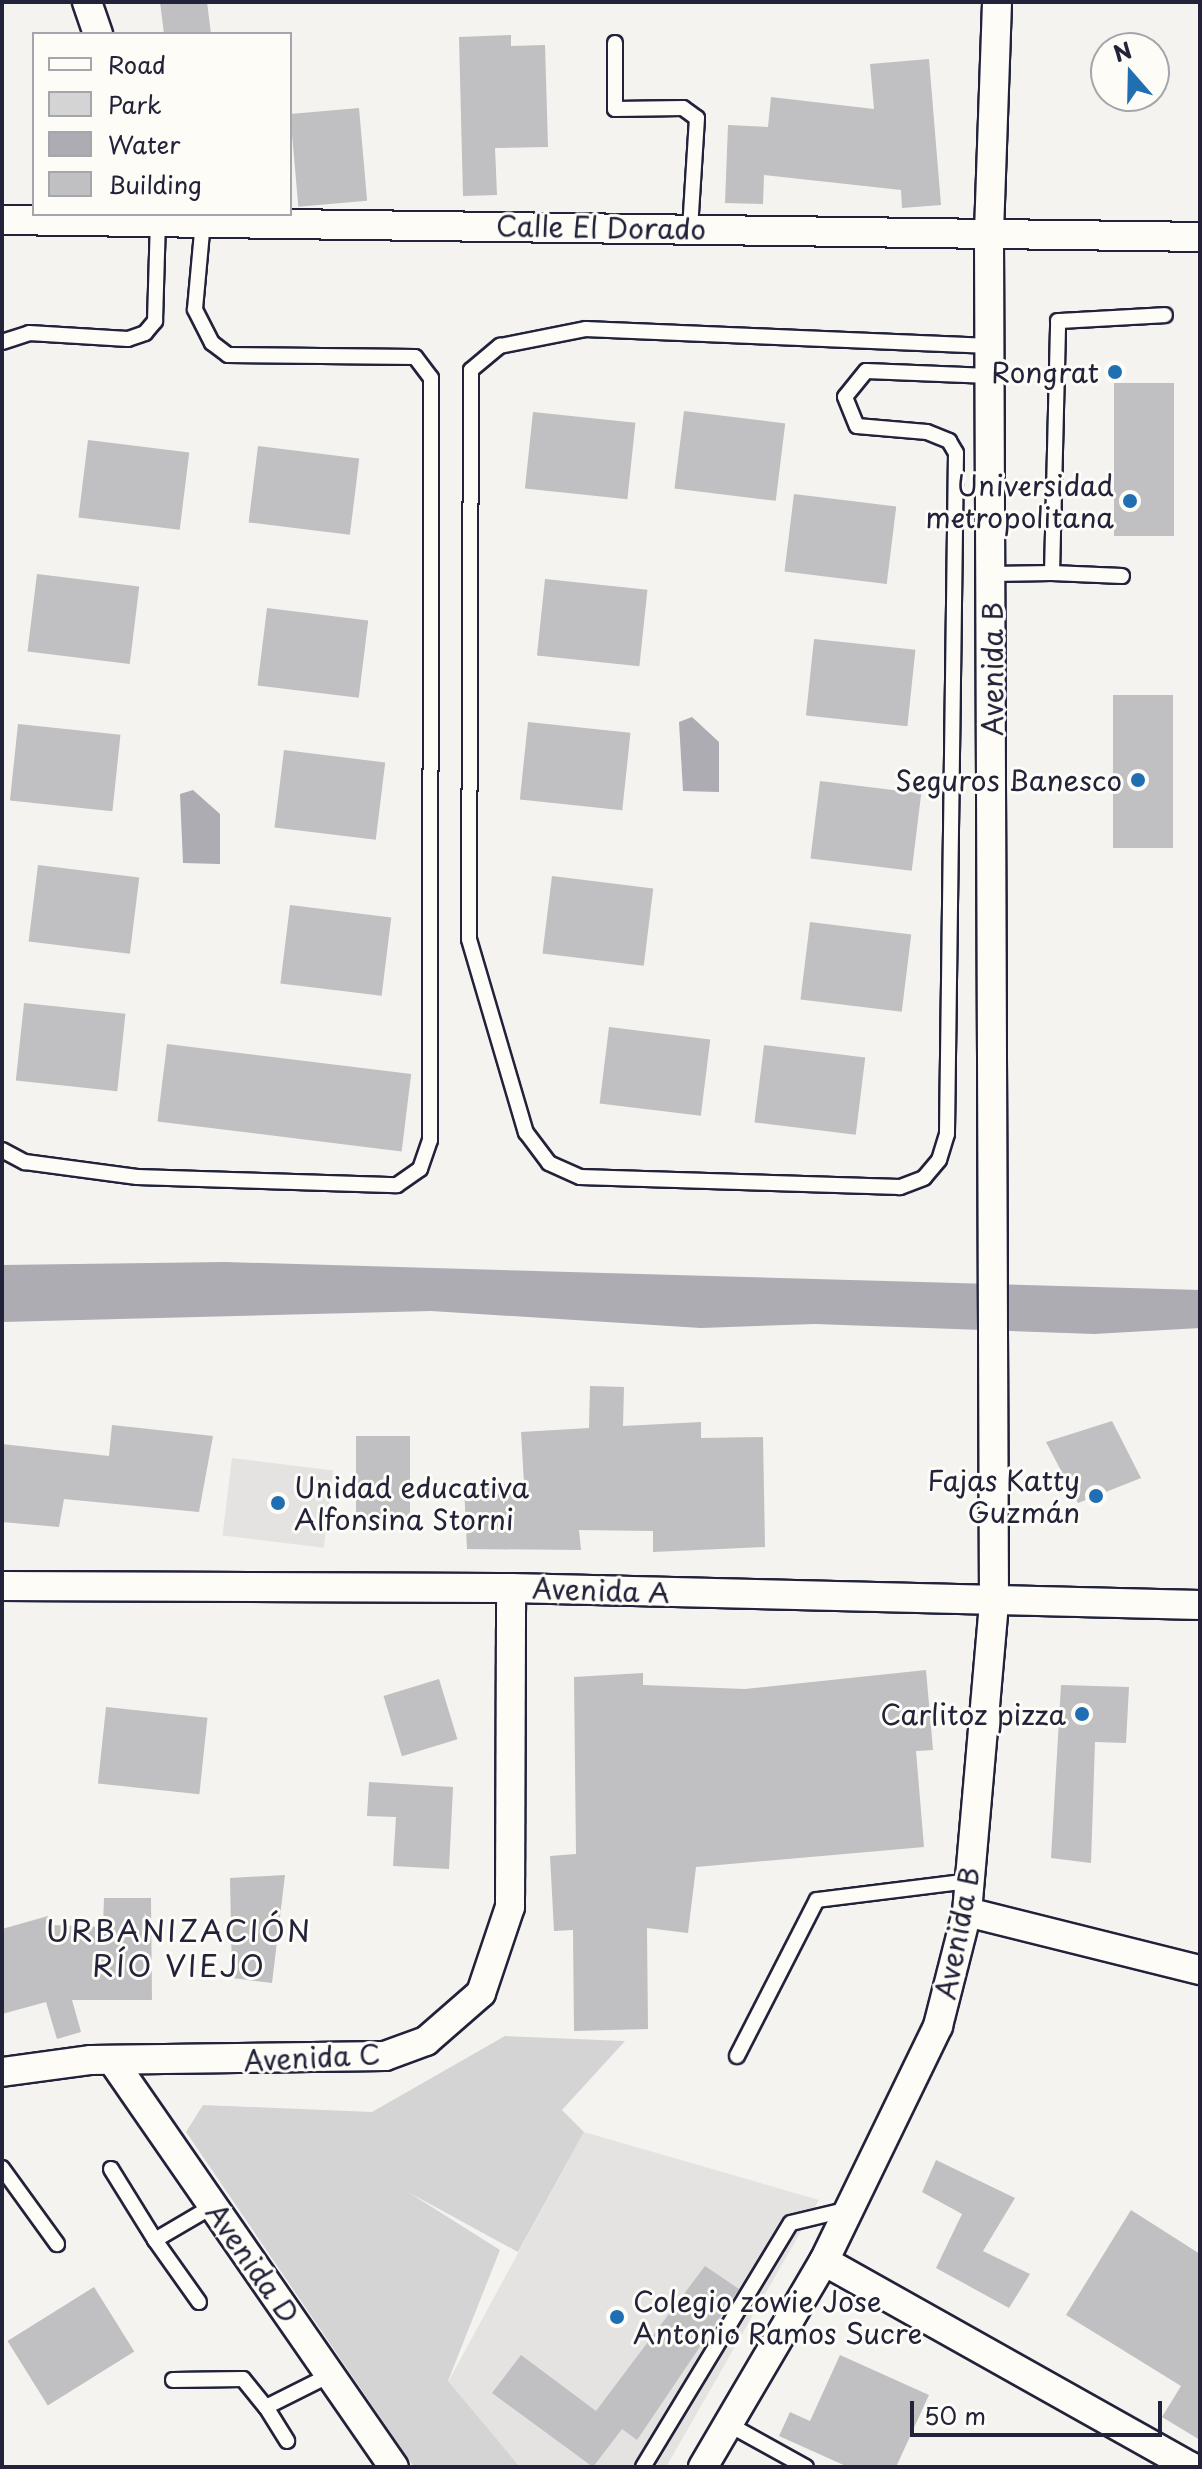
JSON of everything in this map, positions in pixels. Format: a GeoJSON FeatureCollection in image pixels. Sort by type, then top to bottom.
{"type":"FeatureCollection","features":[{"type":"Feature","properties":{"kind":"street"},"geometry":{"type":"LineString","coordinates":[[87,2],[97,32]]}},
{"type":"Feature","properties":{"kind":"street","name":"Avenida B"},"geometry":{"type":"LineString","coordinates":[[703,2467],[824,2261],[938,2026],[967,1912],[994,1603],[989,232],[997,2]]}},
{"type":"Feature","properties":{"kind":"street","name":"Calle El Dorado"},"geometry":{"type":"LineString","coordinates":[[2,220],[161,219],[1200,237]]}},
{"type":"Feature","properties":{"kind":"street","name":"Avenida A"},"geometry":{"type":"LineString","coordinates":[[2,1586],[511,1588],[994,1603],[1200,1605]]}},
{"type":"Feature","properties":{"kind":"street","name":"Avenida C"},"geometry":{"type":"LineString","coordinates":[[2,2072],[112,2060],[385,2056],[426,2041],[481,1993],[510,1907],[511,1588]]}},
{"type":"Feature","properties":{"kind":"street"},"geometry":{"type":"LineString","coordinates":[[967,1912],[1200,1970]]}},
{"type":"Feature","properties":{"kind":"street","name":"Avenida D"},"geometry":{"type":"LineString","coordinates":[[112,2060],[394,2467]]}},
{"type":"Feature","properties":{"kind":"street"},"geometry":{"type":"LineString","coordinates":[[824,2261],[1191,2467]]}},
{"type":"Feature","properties":{"kind":"lane"},"geometry":{"type":"LineString","coordinates":[[615,43],[615,109],[683,108],[697,118],[690,228]]}},
{"type":"Feature","properties":{"kind":"lane"},"geometry":{"type":"LineString","coordinates":[[2,342],[29,333],[128,339],[145,333],[155,321],[161,219]]}},
{"type":"Feature","properties":{"kind":"lane"},"geometry":{"type":"LineString","coordinates":[[2,1150],[25,1162],[137,1177],[397,1185],[412,1179],[427,1150],[431,378],[415,357],[228,355],[212,343],[195,309],[203,221]]}},
{"type":"Feature","properties":{"kind":"lane"},"geometry":{"type":"LineString","coordinates":[[1052,573],[1058,321],[1065,315],[1165,315]]}},
{"type":"Feature","properties":{"kind":"lane"},"geometry":{"type":"LineString","coordinates":[[990,346],[586,329],[512,342],[471,370],[469,939],[526,1133],[549,1163],[580,1177],[900,1187],[924,1178],[939,1160],[947,1134],[956,453],[949,441],[927,432],[857,426],[845,397],[866,371],[990,376]]}},
{"type":"Feature","properties":{"kind":"lane"},"geometry":{"type":"LineString","coordinates":[[991,574],[1122,576]]}},
{"type":"Feature","properties":{"kind":"lane"},"geometry":{"type":"LineString","coordinates":[[737,2056],[817,1900],[970,1881]]}},
{"type":"Feature","properties":{"kind":"lane"},"geometry":{"type":"LineString","coordinates":[[2,2168],[57,2244]]}},
{"type":"Feature","properties":{"kind":"lane"},"geometry":{"type":"LineString","coordinates":[[111,2169],[155,2240],[199,2302]]}},
{"type":"Feature","properties":{"kind":"lane"},"geometry":{"type":"LineString","coordinates":[[155,2240],[213,2206]]}},
{"type":"Feature","properties":{"kind":"lane"},"geometry":{"type":"LineString","coordinates":[[643,2467],[791,2223],[850,2209]]}},
{"type":"Feature","properties":{"kind":"lane"},"geometry":{"type":"LineString","coordinates":[[266,2407],[330,2375]]}},
{"type":"Feature","properties":{"kind":"lane"},"geometry":{"type":"LineString","coordinates":[[173,2380],[243,2379],[266,2407],[287,2441]]}},
{"type":"Feature","properties":{"kind":"lane"},"geometry":{"type":"LineString","coordinates":[[728,2424],[806,2467]]}},
{"type":"Feature","properties":{"kind":"shaded area","name":"Unidad educativa Alfonsina Storni"},"geometry":{"type":"Polygon","coordinates":[[[232,1458],[333,1470],[324,1548],[222,1535],[232,1458]]]}},
{"type":"Feature","properties":{"kind":"shaded area","name":"Colegio zowie Jose Antonio Ramos Sucre"},"geometry":{"type":"Polygon","coordinates":[[[584,2132],[819,2200],[666,2467],[520,2467],[448,2382],[584,2132]]]}},
{"type":"Feature","properties":{"kind":"green space"},"geometry":{"type":"Polygon","coordinates":[[[505,2036],[625,2041],[562,2110],[584,2132],[518,2252],[408,2192],[500,2250],[448,2381],[520,2467],[414,2467],[186,2132],[203,2105],[372,2112],[505,2036]]]}},
{"type":"Feature","properties":{"kind":"water"},"geometry":{"type":"Polygon","coordinates":[[[692,717],[719,742],[719,792],[683,791],[679,722],[692,717]]]}},
{"type":"Feature","properties":{"kind":"water"},"geometry":{"type":"Polygon","coordinates":[[[193,790],[220,814],[220,864],[183,863],[180,794],[193,790]]]}},
{"type":"Feature","properties":{"kind":"water"},"geometry":{"type":"Polygon","coordinates":[[[225,1262],[1200,1290],[1200,1328],[1094,1334],[815,1324],[701,1328],[431,1311],[2,1322],[2,1265],[225,1262]]]}},
{"type":"Feature","properties":{"kind":"building"},"geometry":{"type":"Polygon","coordinates":[[[160,2],[207,2],[211,32],[164,32],[160,2]]]}},
{"type":"Feature","properties":{"kind":"building"},"geometry":{"type":"Polygon","coordinates":[[[511,35],[511,46],[545,45],[548,147],[495,148],[497,195],[463,196],[459,37],[511,35]]]}},
{"type":"Feature","properties":{"kind":"building"},"geometry":{"type":"Polygon","coordinates":[[[929,59],[941,205],[902,208],[901,190],[764,175],[763,204],[725,203],[728,125],[768,127],[771,97],[874,109],[870,64],[929,59]]]}},
{"type":"Feature","properties":{"kind":"building"},"geometry":{"type":"Polygon","coordinates":[[[359,108],[367,201],[298,207],[292,114],[359,108]]]}},
{"type":"Feature","properties":{"kind":"building"},"geometry":{"type":"Polygon","coordinates":[[[1114,383],[1174,383],[1174,536],[1114,536],[1114,383]]]}},
{"type":"Feature","properties":{"kind":"building"},"geometry":{"type":"Polygon","coordinates":[[[684,411],[785,423],[776,501],[674,488],[684,411]]]}},
{"type":"Feature","properties":{"kind":"building"},"geometry":{"type":"Polygon","coordinates":[[[533,412],[635,423],[627,499],[525,489],[533,412]]]}},
{"type":"Feature","properties":{"kind":"building"},"geometry":{"type":"Polygon","coordinates":[[[88,440],[189,452],[180,530],[78,517],[88,440]]]}},
{"type":"Feature","properties":{"kind":"building"},"geometry":{"type":"Polygon","coordinates":[[[258,446],[359,458],[350,535],[249,522],[258,446]]]}},
{"type":"Feature","properties":{"kind":"building"},"geometry":{"type":"Polygon","coordinates":[[[794,494],[896,507],[887,584],[784,571],[794,494]]]}},
{"type":"Feature","properties":{"kind":"building"},"geometry":{"type":"Polygon","coordinates":[[[37,574],[139,587],[130,664],[27,651],[37,574]]]}},
{"type":"Feature","properties":{"kind":"building"},"geometry":{"type":"Polygon","coordinates":[[[545,579],[647,590],[639,666],[537,656],[545,579]]]}},
{"type":"Feature","properties":{"kind":"building"},"geometry":{"type":"Polygon","coordinates":[[[267,608],[368,620],[359,698],[257,685],[267,608]]]}},
{"type":"Feature","properties":{"kind":"building"},"geometry":{"type":"Polygon","coordinates":[[[814,639],[915,650],[907,726],[806,716],[814,639]]]}},
{"type":"Feature","properties":{"kind":"building"},"geometry":{"type":"Polygon","coordinates":[[[1113,695],[1173,695],[1173,848],[1113,848],[1113,695]]]}},
{"type":"Feature","properties":{"kind":"building"},"geometry":{"type":"Polygon","coordinates":[[[528,722],[630,733],[622,810],[520,800],[528,722]]]}},
{"type":"Feature","properties":{"kind":"building"},"geometry":{"type":"Polygon","coordinates":[[[18,724],[120,735],[112,811],[10,801],[18,724]]]}},
{"type":"Feature","properties":{"kind":"building"},"geometry":{"type":"Polygon","coordinates":[[[284,750],[385,762],[376,840],[274,827],[284,750]]]}},
{"type":"Feature","properties":{"kind":"building"},"geometry":{"type":"Polygon","coordinates":[[[820,781],[921,793],[912,871],[810,858],[820,781]]]}},
{"type":"Feature","properties":{"kind":"building"},"geometry":{"type":"Polygon","coordinates":[[[38,865],[139,877],[130,954],[29,941],[38,865]]]}},
{"type":"Feature","properties":{"kind":"building"},"geometry":{"type":"Polygon","coordinates":[[[552,876],[653,888],[644,966],[542,953],[552,876]]]}},
{"type":"Feature","properties":{"kind":"building"},"geometry":{"type":"Polygon","coordinates":[[[290,905],[391,917],[382,996],[280,983],[290,905]]]}},
{"type":"Feature","properties":{"kind":"building"},"geometry":{"type":"Polygon","coordinates":[[[810,922],[911,934],[902,1012],[800,999],[810,922]]]}},
{"type":"Feature","properties":{"kind":"building"},"geometry":{"type":"Polygon","coordinates":[[[24,1003],[125,1014],[117,1091],[16,1081],[24,1003]]]}},
{"type":"Feature","properties":{"kind":"building"},"geometry":{"type":"Polygon","coordinates":[[[609,1027],[710,1039],[701,1116],[600,1103],[609,1027]]]}},
{"type":"Feature","properties":{"kind":"building"},"geometry":{"type":"Polygon","coordinates":[[[167,1044],[411,1074],[402,1151],[157,1121],[167,1044]]]}},
{"type":"Feature","properties":{"kind":"building"},"geometry":{"type":"Polygon","coordinates":[[[764,1045],[865,1057],[856,1135],[754,1122],[764,1045]]]}},
{"type":"Feature","properties":{"kind":"building"},"geometry":{"type":"Polygon","coordinates":[[[590,1386],[624,1387],[623,1426],[701,1422],[701,1438],[763,1437],[765,1547],[653,1552],[653,1531],[579,1530],[581,1550],[467,1549],[464,1486],[524,1483],[521,1432],[589,1428],[590,1386]]]}},
{"type":"Feature","properties":{"kind":"building"},"geometry":{"type":"Polygon","coordinates":[[[1112,1421],[1141,1478],[1078,1503],[1046,1442],[1112,1421]]]}},
{"type":"Feature","properties":{"kind":"building"},"geometry":{"type":"Polygon","coordinates":[[[112,1425],[213,1436],[199,1512],[64,1499],[59,1527],[2,1522],[2,1444],[109,1456],[112,1425]]]}},
{"type":"Feature","properties":{"kind":"building"},"geometry":{"type":"Polygon","coordinates":[[[356,1436],[410,1436],[410,1522],[356,1522],[356,1436]]]}},
{"type":"Feature","properties":{"kind":"building"},"geometry":{"type":"Polygon","coordinates":[[[926,1670],[933,1750],[916,1751],[924,1847],[696,1867],[688,1933],[647,1928],[648,2029],[574,2031],[573,1930],[554,1931],[550,1856],[576,1854],[574,1677],[643,1673],[643,1685],[745,1689],[926,1670]]]}},
{"type":"Feature","properties":{"kind":"building"},"geometry":{"type":"Polygon","coordinates":[[[439,1679],[457,1739],[402,1756],[384,1696],[439,1679]]]}},
{"type":"Feature","properties":{"kind":"building"},"geometry":{"type":"Polygon","coordinates":[[[1061,1685],[1129,1687],[1126,1743],[1095,1742],[1091,1863],[1051,1858],[1061,1685]]]}},
{"type":"Feature","properties":{"kind":"building"},"geometry":{"type":"Polygon","coordinates":[[[106,1707],[207,1718],[199,1794],[98,1784],[106,1707]]]}},
{"type":"Feature","properties":{"kind":"building"},"geometry":{"type":"Polygon","coordinates":[[[369,1782],[453,1787],[449,1869],[393,1866],[396,1817],[367,1816],[369,1782]]]}},
{"type":"Feature","properties":{"kind":"building"},"geometry":{"type":"Polygon","coordinates":[[[285,1875],[272,1983],[232,1978],[230,1878],[285,1875]]]}},
{"type":"Feature","properties":{"kind":"building"},"geometry":{"type":"Polygon","coordinates":[[[104,1898],[151,1898],[152,2000],[72,2000],[81,2032],[57,2039],[46,2002],[2,2014],[2,1929],[48,1916],[51,1925],[103,1927],[104,1898]]]}},
{"type":"Feature","properties":{"kind":"building"},"geometry":{"type":"Polygon","coordinates":[[[936,2160],[1015,2198],[983,2251],[1030,2274],[1009,2308],[936,2268],[962,2214],[922,2192],[936,2160]]]}},
{"type":"Feature","properties":{"kind":"building"},"geometry":{"type":"Polygon","coordinates":[[[1131,2210],[1200,2254],[1200,2440],[1162,2417],[1181,2386],[1066,2315],[1131,2210]]]}},
{"type":"Feature","properties":{"kind":"building"},"geometry":{"type":"Polygon","coordinates":[[[705,2266],[739,2289],[637,2440],[622,2429],[593,2467],[492,2393],[521,2355],[596,2411],[705,2266]]]}},
{"type":"Feature","properties":{"kind":"building"},"geometry":{"type":"Polygon","coordinates":[[[94,2287],[134,2351],[48,2406],[7,2341],[94,2287]]]}},
{"type":"Feature","properties":{"kind":"building"},"geometry":{"type":"Polygon","coordinates":[[[840,2355],[929,2395],[896,2467],[848,2467],[779,2436],[790,2412],[810,2421],[840,2355]]]}},
{"type":"Feature","properties":{"kind":"place","name":"Rongrat"},"geometry":{"type":"Point","coordinates":[1115,372]}},
{"type":"Feature","properties":{"kind":"place","name":"Universidad metropolitana"},"geometry":{"type":"Point","coordinates":[1130,501]}},
{"type":"Feature","properties":{"kind":"place","name":"Seguros Banesco"},"geometry":{"type":"Point","coordinates":[1138,780]}},
{"type":"Feature","properties":{"kind":"place","name":"Fajas Katty Guzmán"},"geometry":{"type":"Point","coordinates":[1096,1496]}},
{"type":"Feature","properties":{"kind":"place","name":"Unidad educativa Alfonsina Storni"},"geometry":{"type":"Point","coordinates":[278,1503]}},
{"type":"Feature","properties":{"kind":"place","name":"Carlitoz pizza"},"geometry":{"type":"Point","coordinates":[1082,1714]}},
{"type":"Feature","properties":{"kind":"place","name":"Colegio zowie Jose Antonio Ramos Sucre"},"geometry":{"type":"Point","coordinates":[617,2317]}},
{"type":"Feature","properties":{"kind":"district","name":"URBANIZACIÓN RÍO VIEJO"},"geometry":{"type":"Point","coordinates":[179,1947]}}]}
